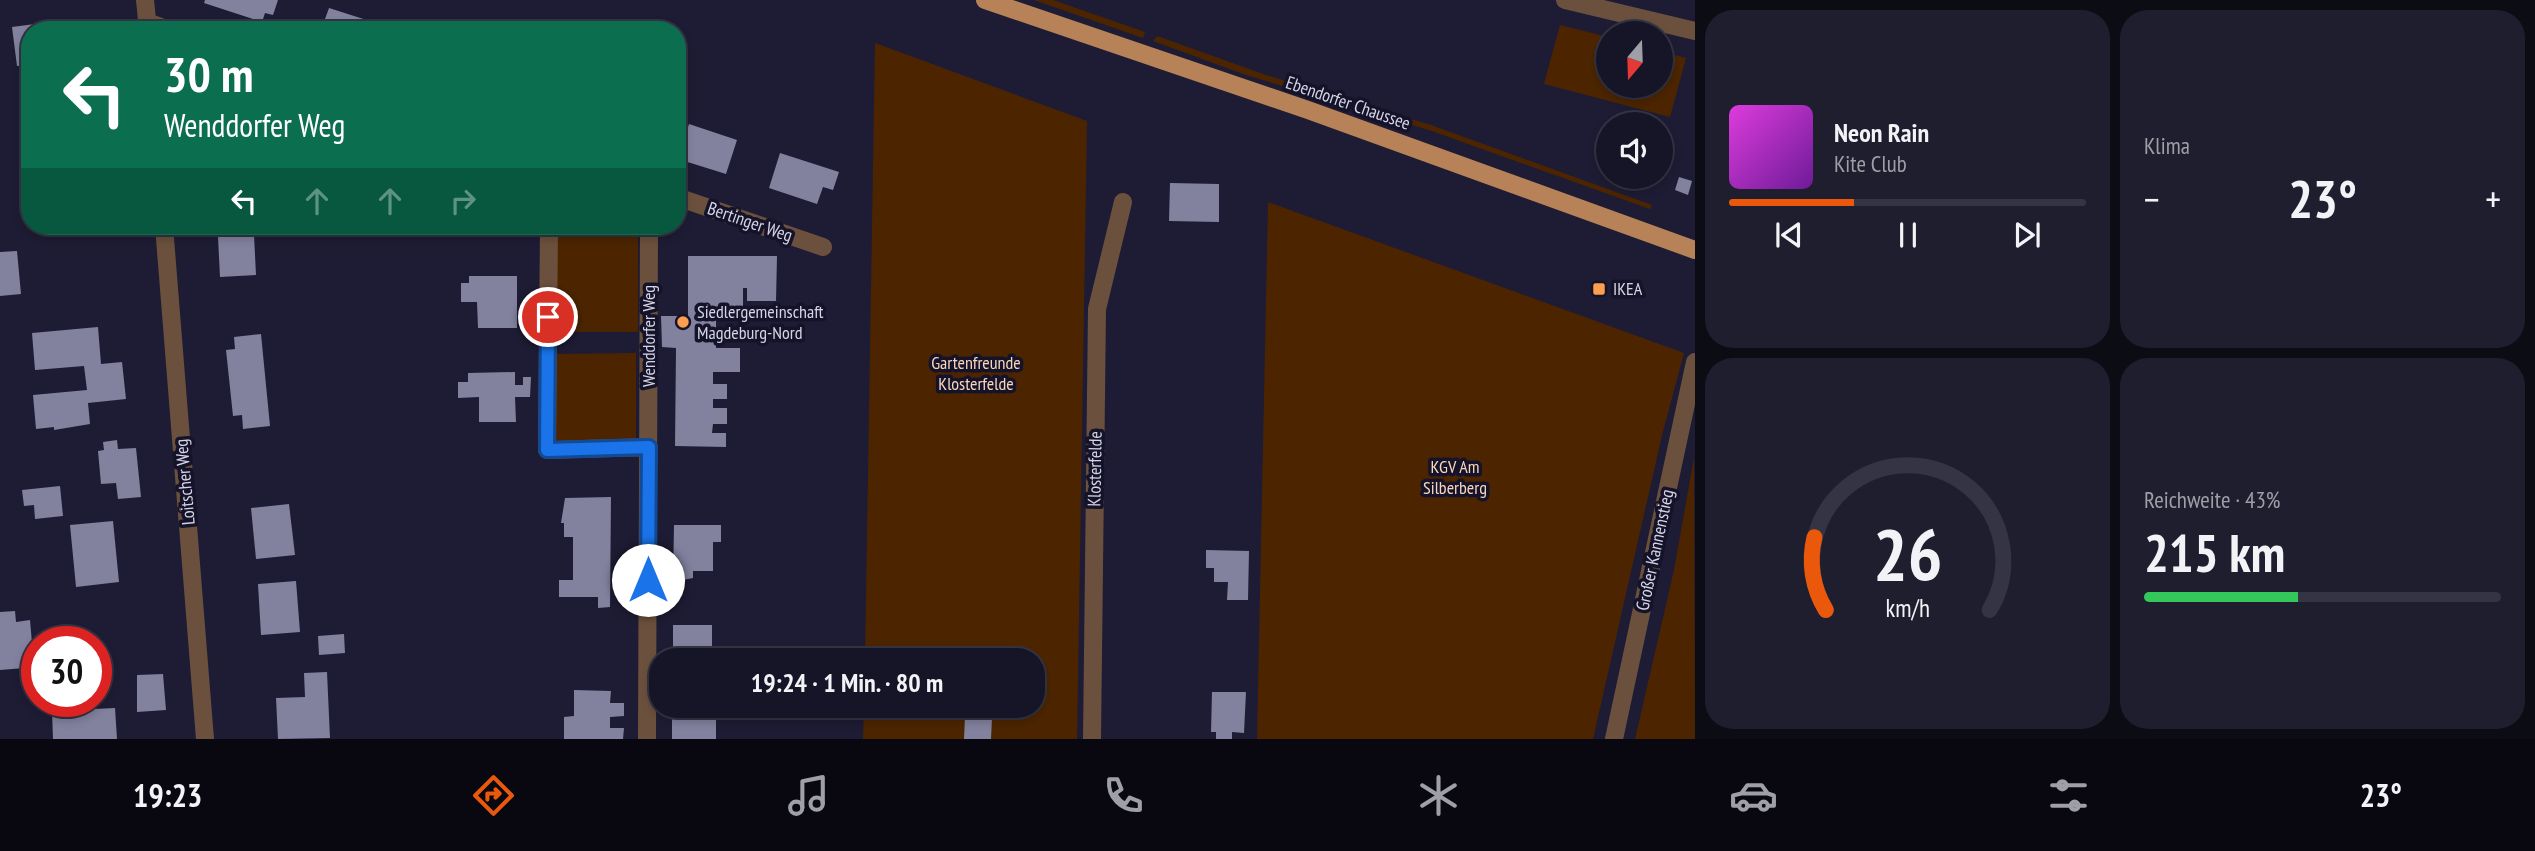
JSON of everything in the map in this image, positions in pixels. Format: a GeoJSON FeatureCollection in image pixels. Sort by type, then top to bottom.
{"type":"FeatureCollection","features":[{"type":"Feature","properties":{"kind":"main road","name":"Ebendorfer Chaussee"},"geometry":{"type":"LineString","coordinates":[[985,0],[1308,110],[1695,250]]}},
{"type":"Feature","properties":{"kind":"street"},"geometry":{"type":"LineString","coordinates":[[145,0],[147,21]]}},
{"type":"Feature","properties":{"kind":"street"},"geometry":{"type":"LineString","coordinates":[[1565,0],[1695,31]]}},
{"type":"Feature","properties":{"kind":"street","name":"Bertinger Weg"},"geometry":{"type":"LineString","coordinates":[[686,200],[823,247]]}},
{"type":"Feature","properties":{"kind":"street","name":"Klosterfelde"},"geometry":{"type":"LineString","coordinates":[[1092,739],[1097,309],[1123,202]]}},
{"type":"Feature","properties":{"kind":"street","name":"Loitscher Weg"},"geometry":{"type":"LineString","coordinates":[[165,235],[205,739]]}},
{"type":"Feature","properties":{"kind":"street"},"geometry":{"type":"LineString","coordinates":[[549,235],[547,450],[649,447]]}},
{"type":"Feature","properties":{"kind":"street","name":"Wenddorfer Weg"},"geometry":{"type":"LineString","coordinates":[[647,739],[649,235]]}},
{"type":"Feature","properties":{"kind":"street","name":"Großer Kannenstieg"},"geometry":{"type":"LineString","coordinates":[[1614,739],[1695,362]]}},
{"type":"Feature","properties":{"kind":"green space"},"geometry":{"type":"Polygon","coordinates":[[[1034,0],[1053,0],[1145,32],[1143,38],[1034,0]]]}},
{"type":"Feature","properties":{"kind":"green space"},"geometry":{"type":"Polygon","coordinates":[[[1560,25],[1596,34],[1596,98],[1544,84],[1560,25]]]}},
{"type":"Feature","properties":{"kind":"green space"},"geometry":{"type":"Polygon","coordinates":[[[1157,36],[1266,75],[1431,125],[1596,185],[1596,189],[1608,189],[1652,205],[1650,209],[1429,130],[1246,75],[1153,41],[1157,36]]]}},
{"type":"Feature","properties":{"kind":"green space","name":"Gartenfreunde Klosterfelde"},"geometry":{"type":"Polygon","coordinates":[[[875,43],[1087,121],[1077,739],[863,739],[864,718],[1045,718],[1045,648],[865,648],[875,43]]]}},
{"type":"Feature","properties":{"kind":"green space"},"geometry":{"type":"Polygon","coordinates":[[[1673,54],[1686,58],[1671,112],[1651,112],[1597,98],[1673,98],[1673,54]]]}},
{"type":"Feature","properties":{"kind":"green space","name":"KGV Am Silberberg"},"geometry":{"type":"Polygon","coordinates":[[[1268,202],[1684,353],[1662,435],[1593,739],[1257,739],[1268,202]]]}},
{"type":"Feature","properties":{"kind":"green space"},"geometry":{"type":"Polygon","coordinates":[[[553,235],[638,235],[638,332],[554,332],[553,235]]]}},
{"type":"Feature","properties":{"kind":"green space"},"geometry":{"type":"Polygon","coordinates":[[[636,353],[636,440],[556,440],[555,354],[636,353]]]}},
{"type":"Feature","properties":{"kind":"green space"},"geometry":{"type":"Polygon","coordinates":[[[1694,458],[1695,739],[1635,739],[1674,570],[1694,458]]]}},
{"type":"Feature","properties":{"kind":"building"},"geometry":{"type":"Polygon","coordinates":[[[205,0],[278,0],[273,15],[265,13],[262,21],[204,3],[205,0]]]}},
{"type":"Feature","properties":{"kind":"building"},"geometry":{"type":"Polygon","coordinates":[[[329,8],[370,21],[324,21],[329,8]]]}},
{"type":"Feature","properties":{"kind":"building"},"geometry":{"type":"Polygon","coordinates":[[[21,26],[21,66],[17,66],[12,27],[21,26]]]}},
{"type":"Feature","properties":{"kind":"building"},"geometry":{"type":"Polygon","coordinates":[[[689,124],[737,140],[726,174],[686,162],[686,134],[689,124]]]}},
{"type":"Feature","properties":{"kind":"building"},"geometry":{"type":"Polygon","coordinates":[[[780,153],[839,172],[833,190],[823,187],[817,204],[769,188],[780,153]]]}},
{"type":"Feature","properties":{"kind":"building"},"geometry":{"type":"Polygon","coordinates":[[[1679,177],[1692,181],[1688,195],[1675,190],[1679,177]]]}},
{"type":"Feature","properties":{"kind":"building"},"geometry":{"type":"Polygon","coordinates":[[[1170,183],[1219,184],[1219,222],[1169,221],[1170,183]]]}},
{"type":"Feature","properties":{"kind":"building"},"geometry":{"type":"Polygon","coordinates":[[[254,235],[256,275],[220,277],[218,237],[254,235]]]}},
{"type":"Feature","properties":{"kind":"building"},"geometry":{"type":"Polygon","coordinates":[[[17,251],[21,294],[0,296],[0,252],[17,251]]]}},
{"type":"Feature","properties":{"kind":"building"},"geometry":{"type":"Polygon","coordinates":[[[688,256],[777,256],[776,301],[747,301],[747,288],[743,288],[743,316],[716,316],[716,348],[740,348],[740,372],[713,372],[713,384],[727,384],[727,399],[713,399],[713,408],[727,408],[727,424],[713,424],[712,433],[726,433],[726,447],[675,446],[676,348],[662,347],[661,316],[688,316],[688,256]]]}},
{"type":"Feature","properties":{"kind":"building"},"geometry":{"type":"Polygon","coordinates":[[[469,276],[517,276],[517,328],[478,328],[477,302],[461,302],[461,283],[469,283],[469,276]]]}},
{"type":"Feature","properties":{"kind":"building"},"geometry":{"type":"Polygon","coordinates":[[[98,327],[101,364],[122,362],[126,399],[88,403],[90,424],[54,430],[54,427],[36,429],[33,395],[87,390],[84,366],[35,370],[32,333],[98,327]]]}},
{"type":"Feature","properties":{"kind":"building"},"geometry":{"type":"Polygon","coordinates":[[[261,334],[270,426],[243,429],[242,415],[233,416],[226,350],[235,349],[234,337],[261,334]]]}},
{"type":"Feature","properties":{"kind":"building"},"geometry":{"type":"Polygon","coordinates":[[[515,372],[515,385],[523,385],[523,377],[531,377],[530,397],[515,397],[516,422],[479,422],[479,397],[458,398],[458,382],[468,382],[468,373],[515,372]]]}},
{"type":"Feature","properties":{"kind":"building"},"geometry":{"type":"Polygon","coordinates":[[[117,440],[118,449],[136,448],[141,497],[118,499],[116,483],[101,484],[98,451],[104,450],[103,442],[117,440]]]}},
{"type":"Feature","properties":{"kind":"building"},"geometry":{"type":"Polygon","coordinates":[[[60,486],[63,516],[35,519],[34,505],[24,506],[22,490],[60,486]]]}},
{"type":"Feature","properties":{"kind":"building"},"geometry":{"type":"Polygon","coordinates":[[[611,497],[610,607],[598,608],[598,597],[559,597],[559,580],[573,580],[573,537],[564,537],[564,523],[561,523],[565,498],[611,497]]]}},
{"type":"Feature","properties":{"kind":"building"},"geometry":{"type":"Polygon","coordinates":[[[289,504],[295,555],[256,559],[251,508],[289,504]]]}},
{"type":"Feature","properties":{"kind":"building"},"geometry":{"type":"Polygon","coordinates":[[[113,521],[119,582],[76,587],[70,525],[113,521]]]}},
{"type":"Feature","properties":{"kind":"building"},"geometry":{"type":"Polygon","coordinates":[[[674,525],[721,525],[721,542],[713,542],[713,571],[693,571],[693,578],[673,582],[674,525]]]}},
{"type":"Feature","properties":{"kind":"building"},"geometry":{"type":"Polygon","coordinates":[[[1206,550],[1249,551],[1248,600],[1227,600],[1228,582],[1214,582],[1214,568],[1206,568],[1206,550]]]}},
{"type":"Feature","properties":{"kind":"building"},"geometry":{"type":"Polygon","coordinates":[[[296,581],[300,632],[261,635],[258,584],[296,581]]]}},
{"type":"Feature","properties":{"kind":"building"},"geometry":{"type":"Polygon","coordinates":[[[15,611],[16,622],[30,620],[31,626],[21,626],[21,668],[0,670],[0,612],[15,611]]]}},
{"type":"Feature","properties":{"kind":"building"},"geometry":{"type":"Polygon","coordinates":[[[673,625],[712,625],[712,648],[673,648],[673,625]]]}},
{"type":"Feature","properties":{"kind":"building"},"geometry":{"type":"Polygon","coordinates":[[[344,634],[345,653],[319,655],[318,636],[344,634]]]}},
{"type":"Feature","properties":{"kind":"building"},"geometry":{"type":"Polygon","coordinates":[[[327,672],[330,738],[278,739],[276,698],[305,697],[304,673],[327,672]]]}},
{"type":"Feature","properties":{"kind":"building"},"geometry":{"type":"Polygon","coordinates":[[[163,674],[166,710],[137,712],[137,675],[163,674]]]}},
{"type":"Feature","properties":{"kind":"building"},"geometry":{"type":"Polygon","coordinates":[[[574,690],[611,691],[610,703],[624,703],[624,716],[610,717],[610,728],[624,728],[623,739],[564,739],[564,717],[574,716],[574,690]]]}},
{"type":"Feature","properties":{"kind":"building"},"geometry":{"type":"Polygon","coordinates":[[[1212,692],[1246,692],[1244,733],[1232,732],[1232,739],[1216,739],[1216,732],[1211,732],[1212,692]]]}},
{"type":"Feature","properties":{"kind":"building"},"geometry":{"type":"Polygon","coordinates":[[[112,708],[115,708],[117,739],[53,739],[52,717],[112,717],[112,708]]]}},
{"type":"Feature","properties":{"kind":"building"},"geometry":{"type":"Polygon","coordinates":[[[672,718],[716,719],[716,739],[672,739],[672,718]]]}},
{"type":"Feature","properties":{"kind":"building"},"geometry":{"type":"Polygon","coordinates":[[[965,718],[992,718],[991,739],[964,739],[965,718]]]}},
{"type":"Feature","properties":{"kind":"place","name":"IKEA"},"geometry":{"type":"Point","coordinates":[1599,289]}},
{"type":"Feature","properties":{"kind":"place","name":"Siedlergemeinschaft Magdeburg-Nord"},"geometry":{"type":"Point","coordinates":[683,322]}},
{"type":"Feature","properties":{"kind":"route"},"geometry":{"type":"LineString","coordinates":[[548,317],[547,450],[649,447],[648,580]]}}]}
